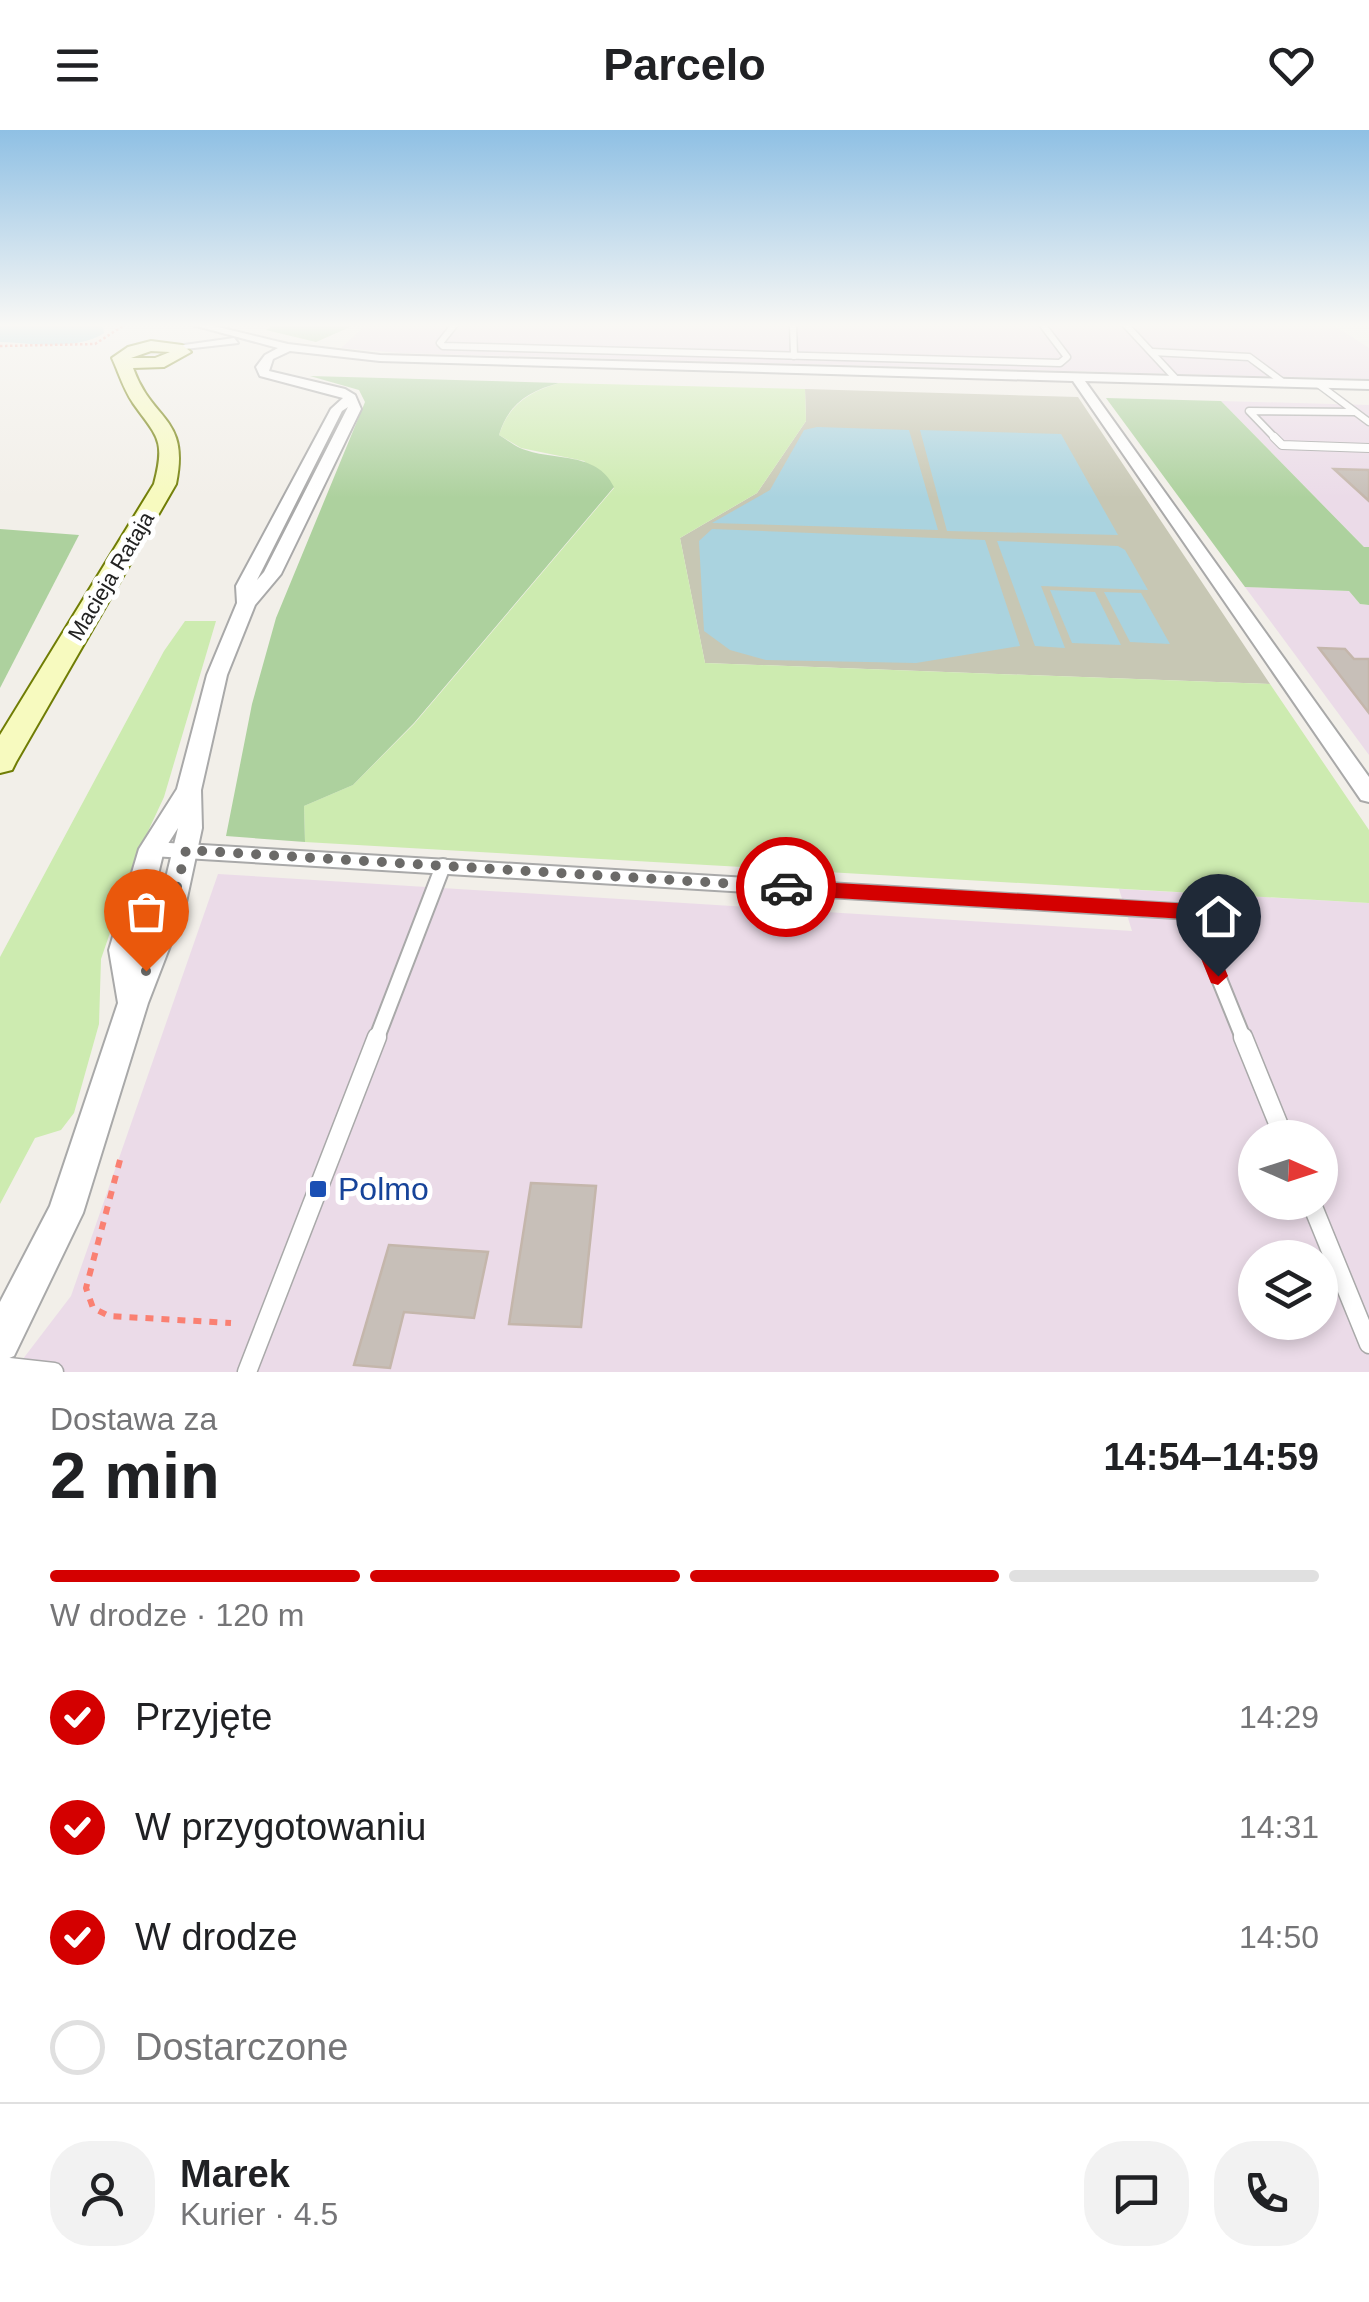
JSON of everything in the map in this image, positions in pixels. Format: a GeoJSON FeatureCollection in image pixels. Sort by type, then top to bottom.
{"type":"FeatureCollection","features":[{"type":"Feature","properties":{"kind":"main road","name":"Macieja Rataja"},"geometry":{"type":"LineString","coordinates":[[0,762],[165,484],[172,446],[166,429],[130,382]]}},
{"type":"Feature","properties":{"kind":"main road"},"geometry":{"type":"LineString","coordinates":[[132,388],[137,382]]}},
{"type":"Feature","properties":{"kind":"street"},"geometry":{"type":"LineString","coordinates":[[0,1342],[65,1212],[133,1003],[172,907],[190,828],[189,790],[217,675],[246,603],[272,574],[355,408],[341,392],[300,382]]}},
{"type":"Feature","properties":{"kind":"street"},"geometry":{"type":"LineString","coordinates":[[1080,382],[1369,794]]}},
{"type":"Feature","properties":{"kind":"street"},"geometry":{"type":"LineString","coordinates":[[1247,382],[1369,385]]}},
{"type":"Feature","properties":{"kind":"street"},"geometry":{"type":"LineString","coordinates":[[133,1003],[122,950],[152,849],[189,790]]}},
{"type":"Feature","properties":{"kind":"lane"},"geometry":{"type":"LineString","coordinates":[[1318,384],[1369,422]]}},
{"type":"Feature","properties":{"kind":"lane"},"geometry":{"type":"LineString","coordinates":[[1356,412],[1249,411],[1282,445],[1369,448]]}},
{"type":"Feature","properties":{"kind":"lane"},"geometry":{"type":"LineString","coordinates":[[152,849],[1192,912],[1277,1120]]}},
{"type":"Feature","properties":{"kind":"lane"},"geometry":{"type":"LineString","coordinates":[[247,1372],[443,866]]}},
{"type":"Feature","properties":{"kind":"lane"},"geometry":{"type":"LineString","coordinates":[[1318,1220],[1369,1344]]}},
{"type":"Feature","properties":{"kind":"lane"},"geometry":{"type":"LineString","coordinates":[[0,1366],[54,1372]]}},
{"type":"Feature","properties":{"kind":"path"},"geometry":{"type":"LineString","coordinates":[[120,1160],[86,1288],[93,1308],[109,1316],[230,1323]]}},
{"type":"Feature","properties":{"kind":"shaded area"},"geometry":{"type":"Polygon","coordinates":[[[805,389],[1078,397],[1270,684],[705,663],[680,538],[757,493],[806,421],[805,389]]]}},
{"type":"Feature","properties":{"kind":"shaded area"},"geometry":{"type":"Polygon","coordinates":[[[1221,401],[1369,405],[1369,547],[1364,547],[1221,401]]]}},
{"type":"Feature","properties":{"kind":"shaded area"},"geometry":{"type":"Polygon","coordinates":[[[1245,587],[1349,591],[1360,604],[1369,605],[1369,755],[1245,587]]]}},
{"type":"Feature","properties":{"kind":"shaded area"},"geometry":{"type":"Polygon","coordinates":[[[218,874],[1132,931],[1119,889],[1369,903],[1369,1372],[13,1372],[71,1296],[218,874]]]}},
{"type":"Feature","properties":{"kind":"green space"},"geometry":{"type":"Polygon","coordinates":[[[331,382],[559,383],[521,400],[508,415],[499,435],[517,447],[585,462],[606,475],[614,487],[414,723],[353,785],[304,806],[305,842],[226,836],[252,704],[276,618],[365,402],[359,390],[331,382]]]}},
{"type":"Feature","properties":{"kind":"green space"},"geometry":{"type":"Polygon","coordinates":[[[559,383],[805,389],[806,421],[757,493],[680,538],[705,663],[1270,684],[1369,830],[1369,903],[305,842],[304,806],[353,785],[414,724],[614,488],[584,461],[521,448],[499,435],[514,407],[559,383]]]}},
{"type":"Feature","properties":{"kind":"green space"},"geometry":{"type":"Polygon","coordinates":[[[1106,398],[1221,401],[1364,547],[1369,547],[1369,605],[1360,604],[1349,591],[1245,587],[1106,398]]]}},
{"type":"Feature","properties":{"kind":"green space"},"geometry":{"type":"Polygon","coordinates":[[[0,529],[79,535],[0,688],[0,529]]]}},
{"type":"Feature","properties":{"kind":"green space"},"geometry":{"type":"Polygon","coordinates":[[[185,621],[216,621],[164,797],[136,857],[101,959],[99,1024],[74,1113],[61,1130],[35,1138],[0,1204],[0,957],[164,651],[185,621]]]}},
{"type":"Feature","properties":{"kind":"water"},"geometry":{"type":"Polygon","coordinates":[[[804,430],[909,430],[938,530],[712,523],[770,490],[804,430]]]}},
{"type":"Feature","properties":{"kind":"water"},"geometry":{"type":"Polygon","coordinates":[[[920,430],[1061,434],[1118,535],[947,531],[920,430]]]}},
{"type":"Feature","properties":{"kind":"water"},"geometry":{"type":"Polygon","coordinates":[[[712,529],[985,540],[1020,646],[916,663],[766,660],[730,650],[704,631],[699,541],[712,529]]]}},
{"type":"Feature","properties":{"kind":"water"},"geometry":{"type":"Polygon","coordinates":[[[997,541],[1118,546],[1125,550],[1148,590],[1041,586],[1065,648],[1035,646],[997,541]]]}},
{"type":"Feature","properties":{"kind":"water"},"geometry":{"type":"Polygon","coordinates":[[[1050,590],[1095,592],[1121,645],[1072,643],[1050,590]]]}},
{"type":"Feature","properties":{"kind":"water"},"geometry":{"type":"Polygon","coordinates":[[[1104,592],[1141,593],[1170,644],[1130,642],[1104,592]]]}},
{"type":"Feature","properties":{"kind":"building"},"geometry":{"type":"Polygon","coordinates":[[[1334,469],[1369,470],[1369,501],[1334,469]]]}},
{"type":"Feature","properties":{"kind":"building"},"geometry":{"type":"Polygon","coordinates":[[[1319,648],[1345,649],[1354,659],[1369,659],[1369,713],[1319,648]]]}},
{"type":"Feature","properties":{"kind":"building"},"geometry":{"type":"Polygon","coordinates":[[[531,1183],[596,1186],[581,1327],[509,1324],[531,1183]]]}},
{"type":"Feature","properties":{"kind":"building"},"geometry":{"type":"Polygon","coordinates":[[[389,1245],[488,1252],[474,1318],[404,1312],[390,1368],[354,1365],[389,1245]]]}},
{"type":"Feature","properties":{"kind":"way so far"},"geometry":{"type":"LineString","coordinates":[[146,971],[172,907],[186,850],[786,887]]}},
{"type":"Feature","properties":{"kind":"place","name":"Polmo"},"geometry":{"type":"Point","coordinates":[318,1189]}},
{"type":"Feature","properties":{"kind":"route"},"geometry":{"type":"LineString","coordinates":[[786,887],[1192,912],[1218,976]]}}]}
